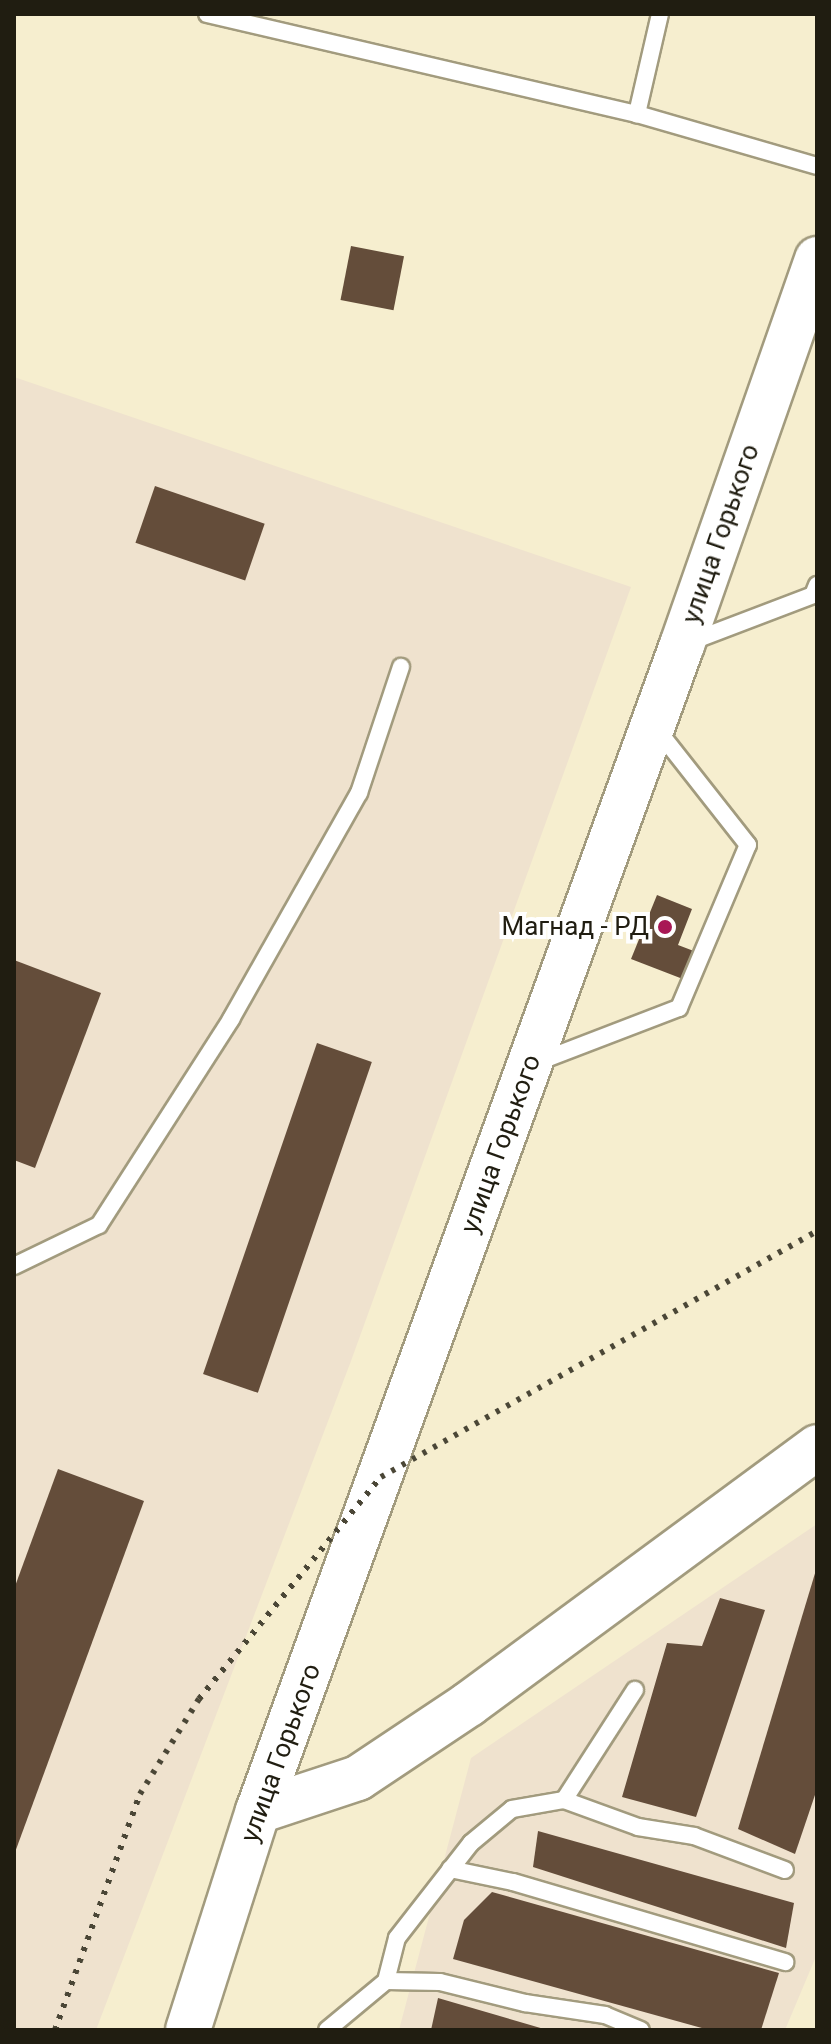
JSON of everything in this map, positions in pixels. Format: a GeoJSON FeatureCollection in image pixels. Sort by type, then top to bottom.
{"type":"FeatureCollection","features":[{"type":"Feature","properties":{"kind":"street","name":"улица Горького"},"geometry":{"type":"LineString","coordinates":[[188,2030],[258,1811],[682,645],[812,312],[817,259]]}},
{"type":"Feature","properties":{"kind":"street"},"geometry":{"type":"LineString","coordinates":[[258,1811],[358,1778],[469,1704],[817,1447]]}},
{"type":"Feature","properties":{"kind":"lane"},"geometry":{"type":"LineString","coordinates":[[207,14],[637,114],[817,166]]}},
{"type":"Feature","properties":{"kind":"lane"},"geometry":{"type":"LineString","coordinates":[[637,114],[660,14]]}},
{"type":"Feature","properties":{"kind":"lane"},"geometry":{"type":"LineString","coordinates":[[682,645],[813,595],[817,585]]}},
{"type":"Feature","properties":{"kind":"lane"},"geometry":{"type":"LineString","coordinates":[[14,1266],[99,1225],[231,1019],[359,793],[401,667]]}},
{"type":"Feature","properties":{"kind":"lane"},"geometry":{"type":"LineString","coordinates":[[529,1065],[679,1008],[748,845],[653,724]]}},
{"type":"Feature","properties":{"kind":"lane"},"geometry":{"type":"LineString","coordinates":[[564,1800],[635,1690]]}},
{"type":"Feature","properties":{"kind":"lane"},"geometry":{"type":"LineString","coordinates":[[327,2030],[386,1981],[397,1938],[450,1869],[512,1809],[564,1800],[638,1827],[694,1836],[785,1870]]}},
{"type":"Feature","properties":{"kind":"lane"},"geometry":{"type":"LineString","coordinates":[[450,1869],[527,1885],[785,1962]]}},
{"type":"Feature","properties":{"kind":"lane"},"geometry":{"type":"LineString","coordinates":[[386,1981],[440,1982],[525,2003],[605,2015],[641,2030]]}},
{"type":"Feature","properties":{"kind":"shaded area"},"geometry":{"type":"Polygon","coordinates":[[[14,377],[631,587],[351,1361],[96,2030],[14,2030],[14,377]]]}},
{"type":"Feature","properties":{"kind":"shaded area"},"geometry":{"type":"Polygon","coordinates":[[[817,1524],[817,1954],[785,2030],[399,2030],[471,1758],[817,1524]]]}},
{"type":"Feature","properties":{"kind":"building"},"geometry":{"type":"Polygon","coordinates":[[[351,246],[404,256],[394,310],[341,300],[351,246]]]}},
{"type":"Feature","properties":{"kind":"building"},"geometry":{"type":"Polygon","coordinates":[[[155,486],[265,524],[245,580],[135,543],[155,486]]]}},
{"type":"Feature","properties":{"kind":"building","name":"Магнад - РД"},"geometry":{"type":"Polygon","coordinates":[[[657,895],[692,909],[678,945],[699,953],[688,981],[631,959],[657,895]]]}},
{"type":"Feature","properties":{"kind":"building"},"geometry":{"type":"Polygon","coordinates":[[[14,960],[101,993],[35,1168],[14,1160],[14,960]]]}},
{"type":"Feature","properties":{"kind":"building"},"geometry":{"type":"Polygon","coordinates":[[[317,1043],[372,1062],[258,1393],[203,1374],[317,1043]]]}},
{"type":"Feature","properties":{"kind":"building"},"geometry":{"type":"Polygon","coordinates":[[[58,1469],[144,1501],[14,1855],[14,1589],[58,1469]]]}},
{"type":"Feature","properties":{"kind":"building"},"geometry":{"type":"Polygon","coordinates":[[[816,1570],[817,1789],[795,1854],[738,1829],[816,1570]]]}},
{"type":"Feature","properties":{"kind":"building"},"geometry":{"type":"Polygon","coordinates":[[[720,1598],[765,1610],[696,1817],[622,1797],[667,1643],[702,1646],[720,1598]]]}},
{"type":"Feature","properties":{"kind":"building"},"geometry":{"type":"Polygon","coordinates":[[[538,1831],[794,1903],[786,1948],[533,1867],[538,1831]]]}},
{"type":"Feature","properties":{"kind":"building"},"geometry":{"type":"Polygon","coordinates":[[[492,1892],[779,1973],[761,2030],[709,2030],[453,1959],[464,1920],[492,1892]]]}},
{"type":"Feature","properties":{"kind":"building"},"geometry":{"type":"Polygon","coordinates":[[[438,1998],[544,2029],[544,2030],[431,2030],[438,1998]]]}},
{"type":"Feature","properties":{"kind":"railway"},"geometry":{"type":"LineString","coordinates":[[55,2030],[140,1794],[199,1699],[381,1477],[817,1231]]}},
{"type":"Feature","properties":{"kind":"place","name":"Магнад - РД"},"geometry":{"type":"Point","coordinates":[665,927]}}]}
